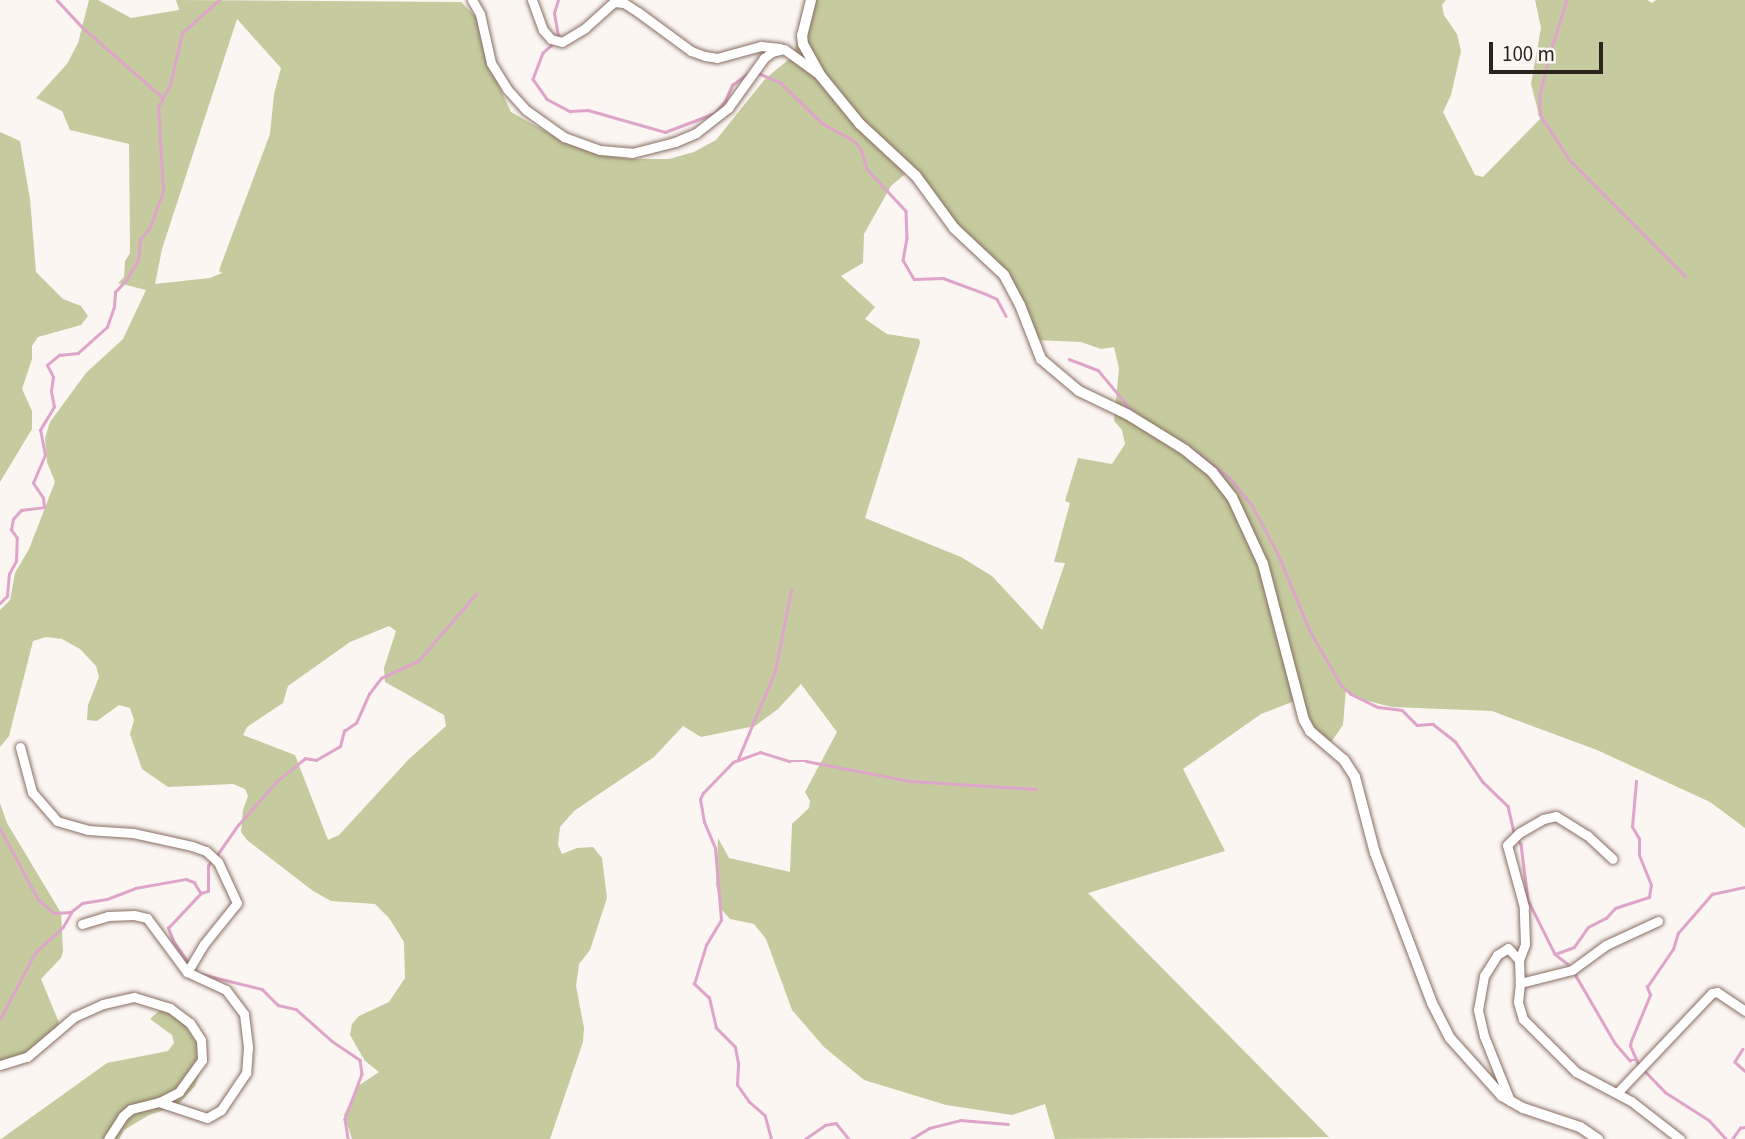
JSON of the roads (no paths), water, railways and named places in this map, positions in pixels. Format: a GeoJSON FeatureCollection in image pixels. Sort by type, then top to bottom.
{"type":"FeatureCollection","features":[{"type":"Feature","properties":{"kind":"street"},"geometry":{"type":"LineString","coordinates":[[472,0],[480,14],[491,63],[507,89],[526,110],[564,137],[600,150],[632,153],[675,142],[696,132],[728,108],[764,58],[772,52],[785,49]]}},
{"type":"Feature","properties":{"kind":"street"},"geometry":{"type":"LineString","coordinates":[[532,0],[543,30],[551,39],[562,42],[585,28],[614,2],[624,3],[691,51],[705,57],[717,58],[761,47],[785,49],[820,75]]}},
{"type":"Feature","properties":{"kind":"street"},"geometry":{"type":"LineString","coordinates":[[811,0],[802,35],[803,44],[820,75],[860,124],[916,176],[954,228],[1004,275],[1020,305],[1041,359],[1079,391],[1127,414],[1185,450],[1213,473],[1232,498],[1263,564],[1304,720],[1310,732],[1344,760],[1355,777],[1370,842],[1436,1014],[1460,1050],[1493,1087],[1510,1101],[1580,1127],[1598,1139]]}},
{"type":"Feature","properties":{"kind":"street"},"geometry":{"type":"LineString","coordinates":[[20,747],[32,792],[57,821],[88,830],[133,833],[192,846],[206,851],[218,862],[237,903],[204,944],[187,972]]}},
{"type":"Feature","properties":{"kind":"street"},"geometry":{"type":"LineString","coordinates":[[1613,859],[1587,835],[1556,816],[1543,819],[1509,841],[1508,857],[1527,921],[1525,944],[1519,960],[1518,1002],[1523,1019],[1576,1072],[1617,1093],[1681,1139]]}},
{"type":"Feature","properties":{"kind":"street"},"geometry":{"type":"LineString","coordinates":[[82,924],[108,916],[134,915],[147,918],[187,972],[201,980],[217,984],[240,1005],[246,1022],[246,1073],[228,1102],[214,1116],[200,1116],[159,1102]]}},
{"type":"Feature","properties":{"kind":"street"},"geometry":{"type":"LineString","coordinates":[[1520,982],[1572,970],[1606,945],[1645,930],[1658,921]]}},
{"type":"Feature","properties":{"kind":"street"},"geometry":{"type":"LineString","coordinates":[[1510,1101],[1484,1036],[1478,1010],[1484,976],[1497,955],[1508,948],[1519,960]]}},
{"type":"Feature","properties":{"kind":"street"},"geometry":{"type":"LineString","coordinates":[[1617,1093],[1712,993],[1717,992],[1743,1007]]}},
{"type":"Feature","properties":{"kind":"street"},"geometry":{"type":"LineString","coordinates":[[0,1065],[26,1057],[64,1024],[90,1009],[118,999],[149,999],[170,1008],[190,1023],[201,1040],[203,1051],[198,1068],[185,1087],[159,1102],[131,1109],[114,1127],[108,1139]]}},
{"type":"Feature","properties":{"kind":"waterway"},"geometry":{"type":"LineString","coordinates":[[57,0],[81,26],[162,97]]}},
{"type":"Feature","properties":{"kind":"waterway"},"geometry":{"type":"LineString","coordinates":[[0,603],[7,596],[9,574],[16,561],[17,538],[11,530],[13,519],[21,510],[44,507],[43,498],[33,483],[45,455],[40,430],[54,407],[51,391],[53,377],[47,365],[59,355],[78,353],[107,327],[114,307],[115,292],[127,279],[138,260],[140,240],[150,227],[163,191],[158,107],[170,85],[182,33],[219,0]]}},
{"type":"Feature","properties":{"kind":"waterway"},"geometry":{"type":"LineString","coordinates":[[558,0],[554,13],[558,36]]}},
{"type":"Feature","properties":{"kind":"waterway"},"geometry":{"type":"LineString","coordinates":[[1567,0],[1540,95],[1540,114],[1569,159],[1685,276]]}},
{"type":"Feature","properties":{"kind":"waterway"},"geometry":{"type":"LineString","coordinates":[[552,45],[543,53],[533,79],[547,99],[570,111],[588,110],[665,132],[715,113],[725,101],[732,85],[747,74]]}},
{"type":"Feature","properties":{"kind":"waterway"},"geometry":{"type":"LineString","coordinates":[[758,73],[781,83],[822,123],[853,140],[861,149],[867,169],[906,211],[907,238],[903,260],[914,279],[943,278],[986,294],[997,299],[1006,316]]}},
{"type":"Feature","properties":{"kind":"waterway"},"geometry":{"type":"LineString","coordinates":[[1069,359],[1098,370],[1134,413]]}},
{"type":"Feature","properties":{"kind":"waterway"},"geometry":{"type":"LineString","coordinates":[[1193,450],[1230,478],[1252,505],[1278,554],[1310,631],[1341,685],[1351,694],[1378,707],[1402,710],[1417,725],[1433,724],[1455,741],[1483,782],[1508,806],[1514,833]]}},
{"type":"Feature","properties":{"kind":"waterway"},"geometry":{"type":"LineString","coordinates":[[738,759],[775,671],[791,590]]}},
{"type":"Feature","properties":{"kind":"waterway"},"geometry":{"type":"LineString","coordinates":[[217,855],[238,825],[277,781],[305,758],[316,760],[340,746],[344,731],[356,723],[369,694],[381,678],[418,661],[476,594]]}},
{"type":"Feature","properties":{"kind":"waterway"},"geometry":{"type":"LineString","coordinates":[[771,1139],[765,1116],[749,1102],[737,1085],[738,1063],[735,1047],[716,1028],[709,998],[694,984],[706,945],[721,920],[715,848],[704,822],[700,799],[703,793],[733,762],[760,752],[790,761],[806,761],[910,781],[1036,789]]}},
{"type":"Feature","properties":{"kind":"waterway"},"geometry":{"type":"LineString","coordinates":[[1555,954],[1574,947],[1588,927],[1606,918],[1615,908],[1649,897],[1651,885],[1639,855],[1639,839],[1632,827],[1636,781]]}},
{"type":"Feature","properties":{"kind":"waterway"},"geometry":{"type":"LineString","coordinates":[[0,828],[38,899],[54,913],[71,912],[82,903],[107,899],[135,888],[186,879],[194,882],[201,893]]}},
{"type":"Feature","properties":{"kind":"waterway"},"geometry":{"type":"LineString","coordinates":[[1517,839],[1521,844],[1528,900],[1555,954],[1568,964]]}},
{"type":"Feature","properties":{"kind":"waterway"},"geometry":{"type":"LineString","coordinates":[[189,964],[173,941],[168,928],[201,893],[208,891],[208,866],[212,860]]}},
{"type":"Feature","properties":{"kind":"waterway"},"geometry":{"type":"LineString","coordinates":[[1638,1064],[1630,1046],[1650,995],[1647,987],[1673,949],[1678,933],[1712,894],[1745,887]]}},
{"type":"Feature","properties":{"kind":"waterway"},"geometry":{"type":"LineString","coordinates":[[0,1019],[35,953],[63,927],[71,913]]}},
{"type":"Feature","properties":{"kind":"waterway"},"geometry":{"type":"LineString","coordinates":[[201,974],[262,989],[278,1005],[296,1009],[332,1041],[360,1060],[362,1074],[345,1119],[348,1139]]}},
{"type":"Feature","properties":{"kind":"waterway"},"geometry":{"type":"LineString","coordinates":[[1575,974],[1615,1043],[1630,1060],[1636,1060]]}},
{"type":"Feature","properties":{"kind":"waterway"},"geometry":{"type":"LineString","coordinates":[[1743,1049],[1735,1062],[1745,1071]]}},
{"type":"Feature","properties":{"kind":"waterway"},"geometry":{"type":"LineString","coordinates":[[1644,1070],[1665,1092],[1709,1120],[1726,1139]]}},
{"type":"Feature","properties":{"kind":"waterway"},"geometry":{"type":"LineString","coordinates":[[911,1139],[929,1128],[960,1120],[1008,1124]]}},
{"type":"Feature","properties":{"kind":"waterway"},"geometry":{"type":"LineString","coordinates":[[805,1139],[825,1125],[836,1123],[849,1139]]}},
{"type":"Feature","properties":{"kind":"waterway"},"geometry":{"type":"LineString","coordinates":[[1732,1139],[1740,1128],[1745,1127]]}}]}
